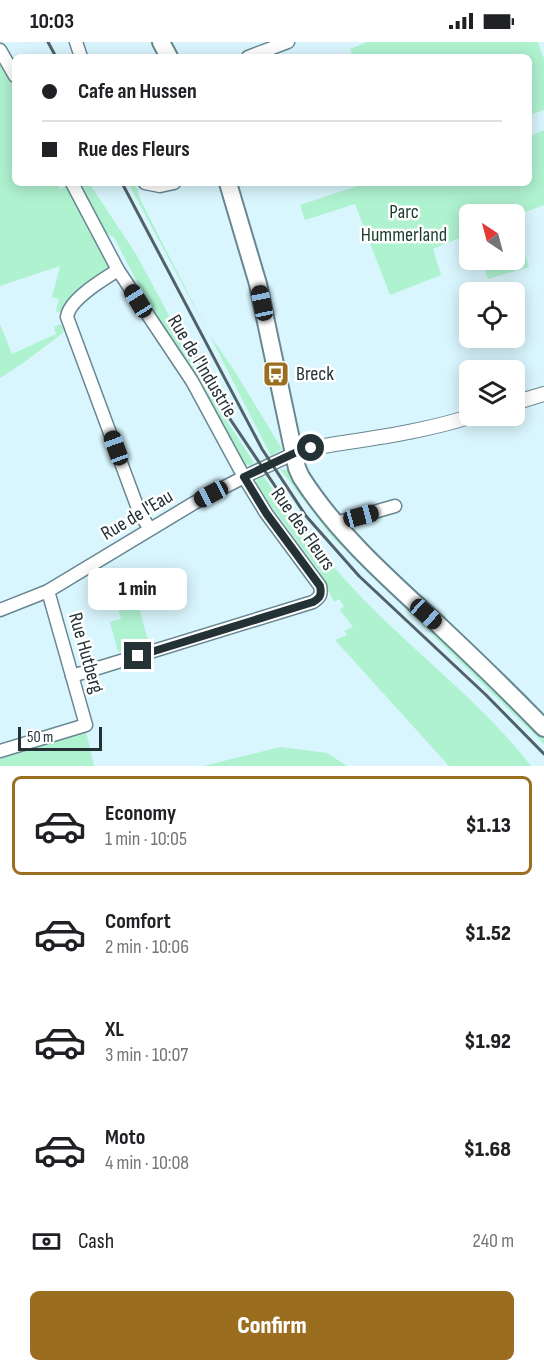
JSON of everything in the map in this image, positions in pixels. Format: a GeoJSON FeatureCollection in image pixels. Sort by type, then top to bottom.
{"type":"FeatureCollection","features":[{"type":"Feature","properties":{"kind":"main road"},"geometry":{"type":"LineString","coordinates":[[229,186],[251,268],[258,284],[301,477],[336,523],[379,570],[504,686],[544,728]]}},
{"type":"Feature","properties":{"kind":"street"},"geometry":{"type":"LineString","coordinates":[[256,54],[288,42]]}},
{"type":"Feature","properties":{"kind":"street"},"geometry":{"type":"LineString","coordinates":[[0,50],[12,71]]}},
{"type":"Feature","properties":{"kind":"street","name":"Rue de l'Industrie"},"geometry":{"type":"LineString","coordinates":[[74,186],[118,270],[192,381],[244,477]]}},
{"type":"Feature","properties":{"kind":"street"},"geometry":{"type":"LineString","coordinates":[[118,270],[74,302],[67,317],[140,514],[150,529]]}},
{"type":"Feature","properties":{"kind":"street"},"geometry":{"type":"LineString","coordinates":[[525,400],[544,394]]}},
{"type":"Feature","properties":{"kind":"street"},"geometry":{"type":"LineString","coordinates":[[295,453],[459,420]]}},
{"type":"Feature","properties":{"kind":"street","name":"Rue de l'Eau"},"geometry":{"type":"LineString","coordinates":[[0,610],[48,591],[150,529],[244,477],[295,453]]}},
{"type":"Feature","properties":{"kind":"street","name":"Rue des Fleurs"},"geometry":{"type":"LineString","coordinates":[[72,676],[319,598],[320,586],[266,513],[244,477]]}},
{"type":"Feature","properties":{"kind":"street"},"geometry":{"type":"LineString","coordinates":[[336,523],[395,507]]}},
{"type":"Feature","properties":{"kind":"street","name":"Rue Hutberg"},"geometry":{"type":"LineString","coordinates":[[0,751],[86,725],[48,591]]}},
{"type":"Feature","properties":{"kind":"green space"},"geometry":{"type":"Polygon","coordinates":[[[367,42],[538,42],[544,59],[544,110],[532,114],[532,54],[352,54],[350,49],[367,42]]]}},
{"type":"Feature","properties":{"kind":"green space"},"geometry":{"type":"Polygon","coordinates":[[[2,65],[12,82],[12,186],[59,186],[60,189],[67,186],[87,228],[113,273],[63,313],[56,311],[59,299],[52,297],[60,266],[0,286],[0,66],[2,65]]]}},
{"type":"Feature","properties":{"kind":"green space","name":"Parc Hummerland"},"geometry":{"type":"Polygon","coordinates":[[[544,130],[544,205],[525,212],[525,204],[459,204],[459,238],[433,249],[441,275],[390,295],[355,204],[305,220],[300,205],[357,186],[532,186],[532,135],[544,130]]]}},
{"type":"Feature","properties":{"kind":"green space"},"geometry":{"type":"Polygon","coordinates":[[[80,186],[91,186],[136,254],[174,325],[179,340],[254,463],[252,464],[259,477],[263,476],[317,547],[360,596],[496,725],[531,766],[449,766],[335,640],[347,635],[344,631],[353,627],[340,610],[344,606],[339,599],[334,602],[319,571],[255,484],[258,478],[250,465],[241,465],[141,299],[144,296],[114,237],[103,232],[80,186]]]}},
{"type":"Feature","properties":{"kind":"green space"},"geometry":{"type":"Polygon","coordinates":[[[130,186],[136,186],[141,201],[209,334],[130,186]]]}},
{"type":"Feature","properties":{"kind":"green space"},"geometry":{"type":"Polygon","coordinates":[[[525,253],[529,267],[525,268],[525,253]]]}},
{"type":"Feature","properties":{"kind":"green space"},"geometry":{"type":"Polygon","coordinates":[[[485,270],[519,270],[488,279],[485,270]]]}},
{"type":"Feature","properties":{"kind":"green space"},"geometry":{"type":"Polygon","coordinates":[[[0,324],[12,354],[56,334],[54,327],[61,324],[64,332],[0,378],[0,324]]]}},
{"type":"Feature","properties":{"kind":"green space"},"geometry":{"type":"Polygon","coordinates":[[[209,334],[234,370],[282,449],[271,456],[209,334]]]}},
{"type":"Feature","properties":{"kind":"green space"},"geometry":{"type":"Polygon","coordinates":[[[280,469],[292,470],[544,734],[544,744],[332,537],[280,469]]]}},
{"type":"Feature","properties":{"kind":"green space"},"geometry":{"type":"Polygon","coordinates":[[[136,596],[149,644],[118,652],[110,622],[121,619],[116,601],[136,596]]]}},
{"type":"Feature","properties":{"kind":"green space"},"geometry":{"type":"Polygon","coordinates":[[[86,731],[94,766],[0,766],[0,759],[86,731]]]}},
{"type":"Feature","properties":{"kind":"green space"},"geometry":{"type":"Polygon","coordinates":[[[281,747],[327,753],[347,766],[203,766],[281,747]]]}},
{"type":"Feature","properties":{"kind":"railway"},"geometry":{"type":"LineString","coordinates":[[48,42],[54,54]]}},
{"type":"Feature","properties":{"kind":"railway"},"geometry":{"type":"LineString","coordinates":[[124,186],[262,449],[306,516],[359,576],[486,695],[544,754]]}},
{"type":"Feature","properties":{"kind":"railway"},"geometry":{"type":"LineString","coordinates":[[181,329],[224,410],[279,492]]}},
{"type":"Feature","properties":{"kind":"place","name":"Breck"},"geometry":{"type":"Point","coordinates":[276,374]}},
{"type":"Feature","properties":{"kind":"route"},"geometry":{"type":"LineString","coordinates":[[138,656],[313,602],[319,598],[320,586],[266,513],[244,477],[299,451],[311,448]]}}]}
